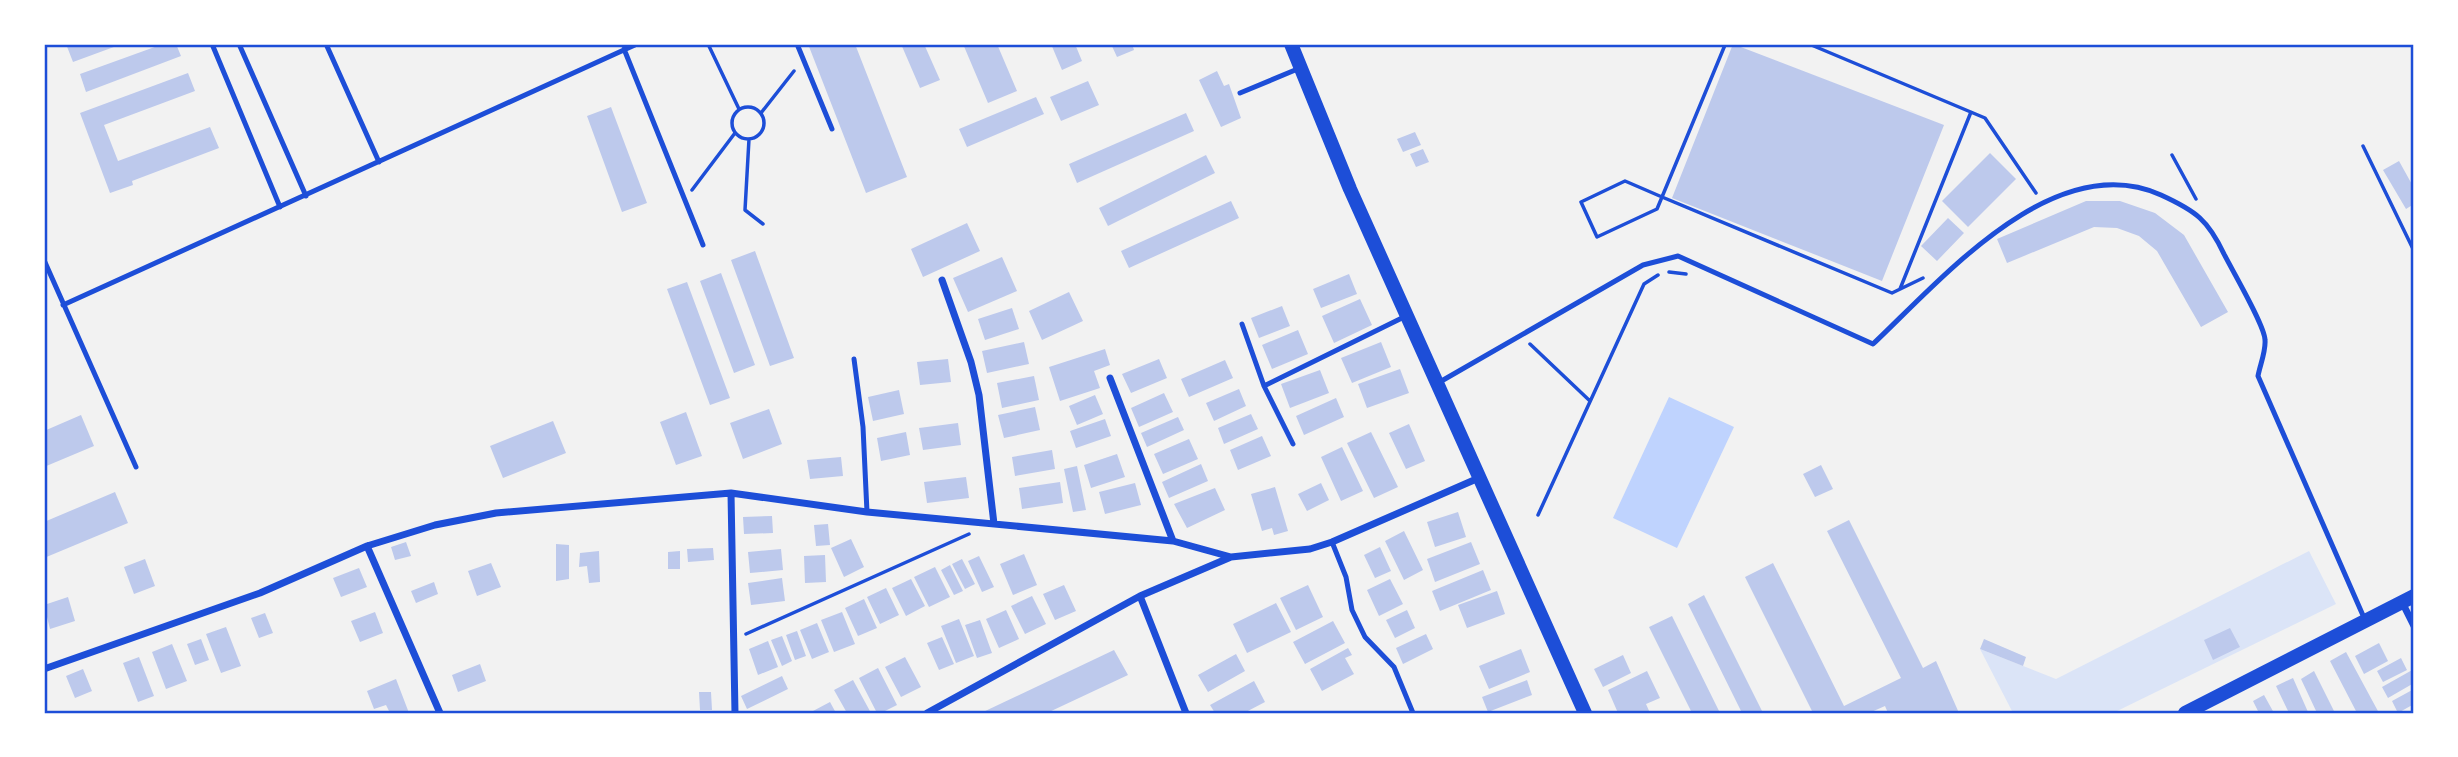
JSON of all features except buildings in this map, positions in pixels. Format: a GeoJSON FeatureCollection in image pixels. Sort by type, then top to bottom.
{"type":"FeatureCollection","features":[{"type":"Feature","properties":{"kind":"main road"},"geometry":{"type":"LineString","coordinates":[[1291,44],[1303,66],[1350,189],[1586,713]]}},
{"type":"Feature","properties":{"kind":"main road"},"geometry":{"type":"LineString","coordinates":[[2185,713],[2408,598]]}},
{"type":"Feature","properties":{"kind":"street"},"geometry":{"type":"LineString","coordinates":[[942,279],[971,362],[979,395],[993,524]]}},
{"type":"Feature","properties":{"kind":"street"},"geometry":{"type":"LineString","coordinates":[[1110,377],[1173,541]]}},
{"type":"Feature","properties":{"kind":"street"},"geometry":{"type":"LineString","coordinates":[[927,713],[1140,596],[1231,557],[1311,549],[1481,477]]}},
{"type":"Feature","properties":{"kind":"street"},"geometry":{"type":"LineString","coordinates":[[731,494],[735,713]]}},
{"type":"Feature","properties":{"kind":"street"},"geometry":{"type":"LineString","coordinates":[[44,670],[260,593],[368,546],[435,525],[496,513],[731,494],[867,512],[1173,541],[1231,557]]}},
{"type":"Feature","properties":{"kind":"street"},"geometry":{"type":"LineString","coordinates":[[368,546],[440,713]]}},
{"type":"Feature","properties":{"kind":"street"},"geometry":{"type":"LineString","coordinates":[[1140,596],[1186,713]]}},
{"type":"Feature","properties":{"kind":"street"},"geometry":{"type":"LineString","coordinates":[[2408,598],[2414,626]]}},
{"type":"Feature","properties":{"kind":"lane"},"geometry":{"type":"LineString","coordinates":[[212,44],[280,207]]}},
{"type":"Feature","properties":{"kind":"lane"},"geometry":{"type":"LineString","coordinates":[[239,44],[306,196]]}},
{"type":"Feature","properties":{"kind":"lane"},"geometry":{"type":"LineString","coordinates":[[326,44],[379,162]]}},
{"type":"Feature","properties":{"kind":"lane"},"geometry":{"type":"LineString","coordinates":[[63,305],[637,44]]}},
{"type":"Feature","properties":{"kind":"lane"},"geometry":{"type":"LineString","coordinates":[[797,44],[832,129]]}},
{"type":"Feature","properties":{"kind":"lane"},"geometry":{"type":"LineString","coordinates":[[624,49],[703,245]]}},
{"type":"Feature","properties":{"kind":"lane"},"geometry":{"type":"LineString","coordinates":[[1240,93],[1303,66]]}},
{"type":"Feature","properties":{"kind":"lane"},"geometry":{"type":"LineString","coordinates":[[1438,383],[1643,265],[1678,257],[1873,344],[1989,236],[2014,217],[2042,202],[2091,186],[2144,187],[2180,203],[2211,226],[2266,338],[2258,376],[2365,620]]}},
{"type":"Feature","properties":{"kind":"lane"},"geometry":{"type":"LineString","coordinates":[[44,260],[136,467]]}},
{"type":"Feature","properties":{"kind":"lane"},"geometry":{"type":"LineString","coordinates":[[1264,386],[1407,316]]}},
{"type":"Feature","properties":{"kind":"lane"},"geometry":{"type":"LineString","coordinates":[[1242,324],[1264,386],[1293,444]]}},
{"type":"Feature","properties":{"kind":"lane"},"geometry":{"type":"LineString","coordinates":[[854,359],[863,426],[867,512]]}},
{"type":"Feature","properties":{"kind":"lane"},"geometry":{"type":"LineString","coordinates":[[1332,542],[1346,577],[1352,610],[1366,637],[1394,667],[1413,713]]}},
{"type":"Feature","properties":{"kind":"path"},"geometry":{"type":"LineString","coordinates":[[708,44],[739,109]]}},
{"type":"Feature","properties":{"kind":"path"},"geometry":{"type":"LineString","coordinates":[[1728,44],[1725,45],[1662,197],[1657,209],[1597,237],[1581,202],[1625,181],[1662,197],[1892,293],[1933,273]]}},
{"type":"Feature","properties":{"kind":"path"},"geometry":{"type":"LineString","coordinates":[[1809,44],[1985,118],[2042,202]]}},
{"type":"Feature","properties":{"kind":"path"},"geometry":{"type":"LineString","coordinates":[[761,113],[803,60]]}},
{"type":"Feature","properties":{"kind":"path"},"geometry":{"type":"LineString","coordinates":[[684,199],[735,133],[732,117],[739,109],[749,107],[761,113],[764,120],[762,131],[749,139]]}},
{"type":"Feature","properties":{"kind":"path"},"geometry":{"type":"LineString","coordinates":[[1900,289],[1971,112]]}},
{"type":"Feature","properties":{"kind":"path"},"geometry":{"type":"LineString","coordinates":[[735,133],[749,139]]}},
{"type":"Feature","properties":{"kind":"path"},"geometry":{"type":"LineString","coordinates":[[749,139],[746,210],[763,224]]}},
{"type":"Feature","properties":{"kind":"path"},"geometry":{"type":"LineString","coordinates":[[2364,146],[2414,251]]}},
{"type":"Feature","properties":{"kind":"path"},"geometry":{"type":"LineString","coordinates":[[2172,155],[2211,226]]}},
{"type":"Feature","properties":{"kind":"path"},"geometry":{"type":"LineString","coordinates":[[1538,515],[1644,284],[1671,272],[1691,275]]}},
{"type":"Feature","properties":{"kind":"path"},"geometry":{"type":"LineString","coordinates":[[1520,335],[1591,402]]}},
{"type":"Feature","properties":{"kind":"path"},"geometry":{"type":"LineString","coordinates":[[732,641],[993,524]]}},
{"type":"Feature","properties":{"kind":"shaded area"},"geometry":{"type":"Polygon","coordinates":[[[2309,551],[2336,604],[2113,713],[2013,713],[1980,649],[2056,679],[2309,551]]]}},
{"type":"Feature","properties":{"kind":"water"},"geometry":{"type":"Polygon","coordinates":[[[1669,397],[1734,427],[1677,548],[1613,518],[1669,397]]]}}]}
